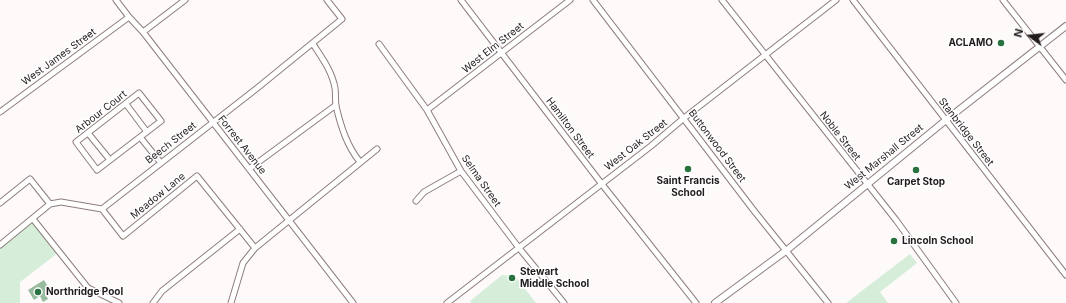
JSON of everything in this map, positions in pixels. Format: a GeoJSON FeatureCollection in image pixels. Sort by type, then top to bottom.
{"type":"FeatureCollection","features":[{"type":"Feature","properties":{"kind":"street","name":"Forrest Avenue"},"geometry":{"type":"LineString","coordinates":[[116,0],[143,32],[353,303]]}},
{"type":"Feature","properties":{"kind":"street"},"geometry":{"type":"LineString","coordinates":[[143,32],[185,0]]}},
{"type":"Feature","properties":{"kind":"street","name":"Beech Street"},"geometry":{"type":"LineString","coordinates":[[102,209],[313,44],[342,19],[327,0]]}},
{"type":"Feature","properties":{"kind":"street","name":"Hamilton Street"},"geometry":{"type":"LineString","coordinates":[[461,0],[601,183],[696,303]]}},
{"type":"Feature","properties":{"kind":"street","name":"West Elm Street"},"geometry":{"type":"LineString","coordinates":[[427,110],[570,0]]}},
{"type":"Feature","properties":{"kind":"street","name":"Buttonwood Street"},"geometry":{"type":"LineString","coordinates":[[593,0],[755,212],[828,303]]}},
{"type":"Feature","properties":{"kind":"street","name":"Noble Street"},"geometry":{"type":"LineString","coordinates":[[722,0],[896,220],[956,303]]}},
{"type":"Feature","properties":{"kind":"street","name":"West Oak Street"},"geometry":{"type":"LineString","coordinates":[[447,303],[651,146],[684,118],[836,0]]}},
{"type":"Feature","properties":{"kind":"street","name":"Stanbridge Street"},"geometry":{"type":"LineString","coordinates":[[853,0],[1066,275]]}},
{"type":"Feature","properties":{"kind":"street"},"geometry":{"type":"LineString","coordinates":[[1003,0],[1066,80]]}},
{"type":"Feature","properties":{"kind":"street","name":"West James Street"},"geometry":{"type":"LineString","coordinates":[[0,112],[129,17]]}},
{"type":"Feature","properties":{"kind":"street","name":"West Marshall Street"},"geometry":{"type":"LineString","coordinates":[[715,303],[787,250],[866,184],[1066,26]]}},
{"type":"Feature","properties":{"kind":"street"},"geometry":{"type":"LineString","coordinates":[[313,44],[330,70],[335,88],[336,105],[346,140],[360,162]]}},
{"type":"Feature","properties":{"kind":"street","name":"Selma Street"},"geometry":{"type":"LineString","coordinates":[[379,44],[427,110],[461,171],[519,248],[564,303]]}},
{"type":"Feature","properties":{"kind":"street","name":"Arbour Court"},"geometry":{"type":"LineString","coordinates":[[140,93],[161,121],[97,170],[76,142],[126,104],[140,93]]}},
{"type":"Feature","properties":{"kind":"street"},"geometry":{"type":"LineString","coordinates":[[126,104],[147,132]]}},
{"type":"Feature","properties":{"kind":"street"},"geometry":{"type":"LineString","coordinates":[[249,169],[336,105]]}},
{"type":"Feature","properties":{"kind":"street"},"geometry":{"type":"LineString","coordinates":[[88,133],[110,160]]}},
{"type":"Feature","properties":{"kind":"street"},"geometry":{"type":"LineString","coordinates":[[140,137],[161,163]]}},
{"type":"Feature","properties":{"kind":"street"},"geometry":{"type":"LineString","coordinates":[[230,303],[243,262],[254,248],[377,149]]}},
{"type":"Feature","properties":{"kind":"street"},"geometry":{"type":"LineString","coordinates":[[416,201],[424,192],[461,171]]}},
{"type":"Feature","properties":{"kind":"street","name":"Meadow Lane"},"geometry":{"type":"LineString","coordinates":[[102,209],[123,236],[197,176],[254,248]]}},
{"type":"Feature","properties":{"kind":"street"},"geometry":{"type":"LineString","coordinates":[[0,203],[30,179],[50,204]]}},
{"type":"Feature","properties":{"kind":"street"},"geometry":{"type":"LineString","coordinates":[[0,245],[50,204],[61,202],[102,209]]}},
{"type":"Feature","properties":{"kind":"street"},"geometry":{"type":"LineString","coordinates":[[33,219],[88,288],[120,303]]}},
{"type":"Feature","properties":{"kind":"street"},"geometry":{"type":"LineString","coordinates":[[153,303],[162,291],[240,229]]}},
{"type":"Feature","properties":{"kind":"shaded area"},"geometry":{"type":"Polygon","coordinates":[[[33,219],[59,252],[20,282],[20,303],[0,303],[0,245],[33,219]]]}},
{"type":"Feature","properties":{"kind":"shaded area"},"geometry":{"type":"Polygon","coordinates":[[[910,254],[917,263],[880,292],[888,303],[846,303],[910,254]]]}},
{"type":"Feature","properties":{"kind":"shaded area"},"geometry":{"type":"Polygon","coordinates":[[[502,275],[515,276],[536,303],[471,303],[470,301],[502,275]]]}},
{"type":"Feature","properties":{"kind":"shaded area","name":"Northridge Pool"},"geometry":{"type":"Polygon","coordinates":[[[44,280],[50,290],[45,293],[48,299],[43,302],[40,296],[34,300],[28,290],[44,280]]]}},
{"type":"Feature","properties":{"kind":"place","name":"ACLAMO"},"geometry":{"type":"Point","coordinates":[1001,43]}},
{"type":"Feature","properties":{"kind":"place","name":"Saint Francis School"},"geometry":{"type":"Point","coordinates":[688,169]}},
{"type":"Feature","properties":{"kind":"place","name":"Carpet Stop"},"geometry":{"type":"Point","coordinates":[916,170]}},
{"type":"Feature","properties":{"kind":"place","name":"Lincoln School"},"geometry":{"type":"Point","coordinates":[894,241]}},
{"type":"Feature","properties":{"kind":"place","name":"Stewart Middle School"},"geometry":{"type":"Point","coordinates":[512,278]}},
{"type":"Feature","properties":{"kind":"place","name":"Northridge Pool"},"geometry":{"type":"Point","coordinates":[38,292]}}]}
